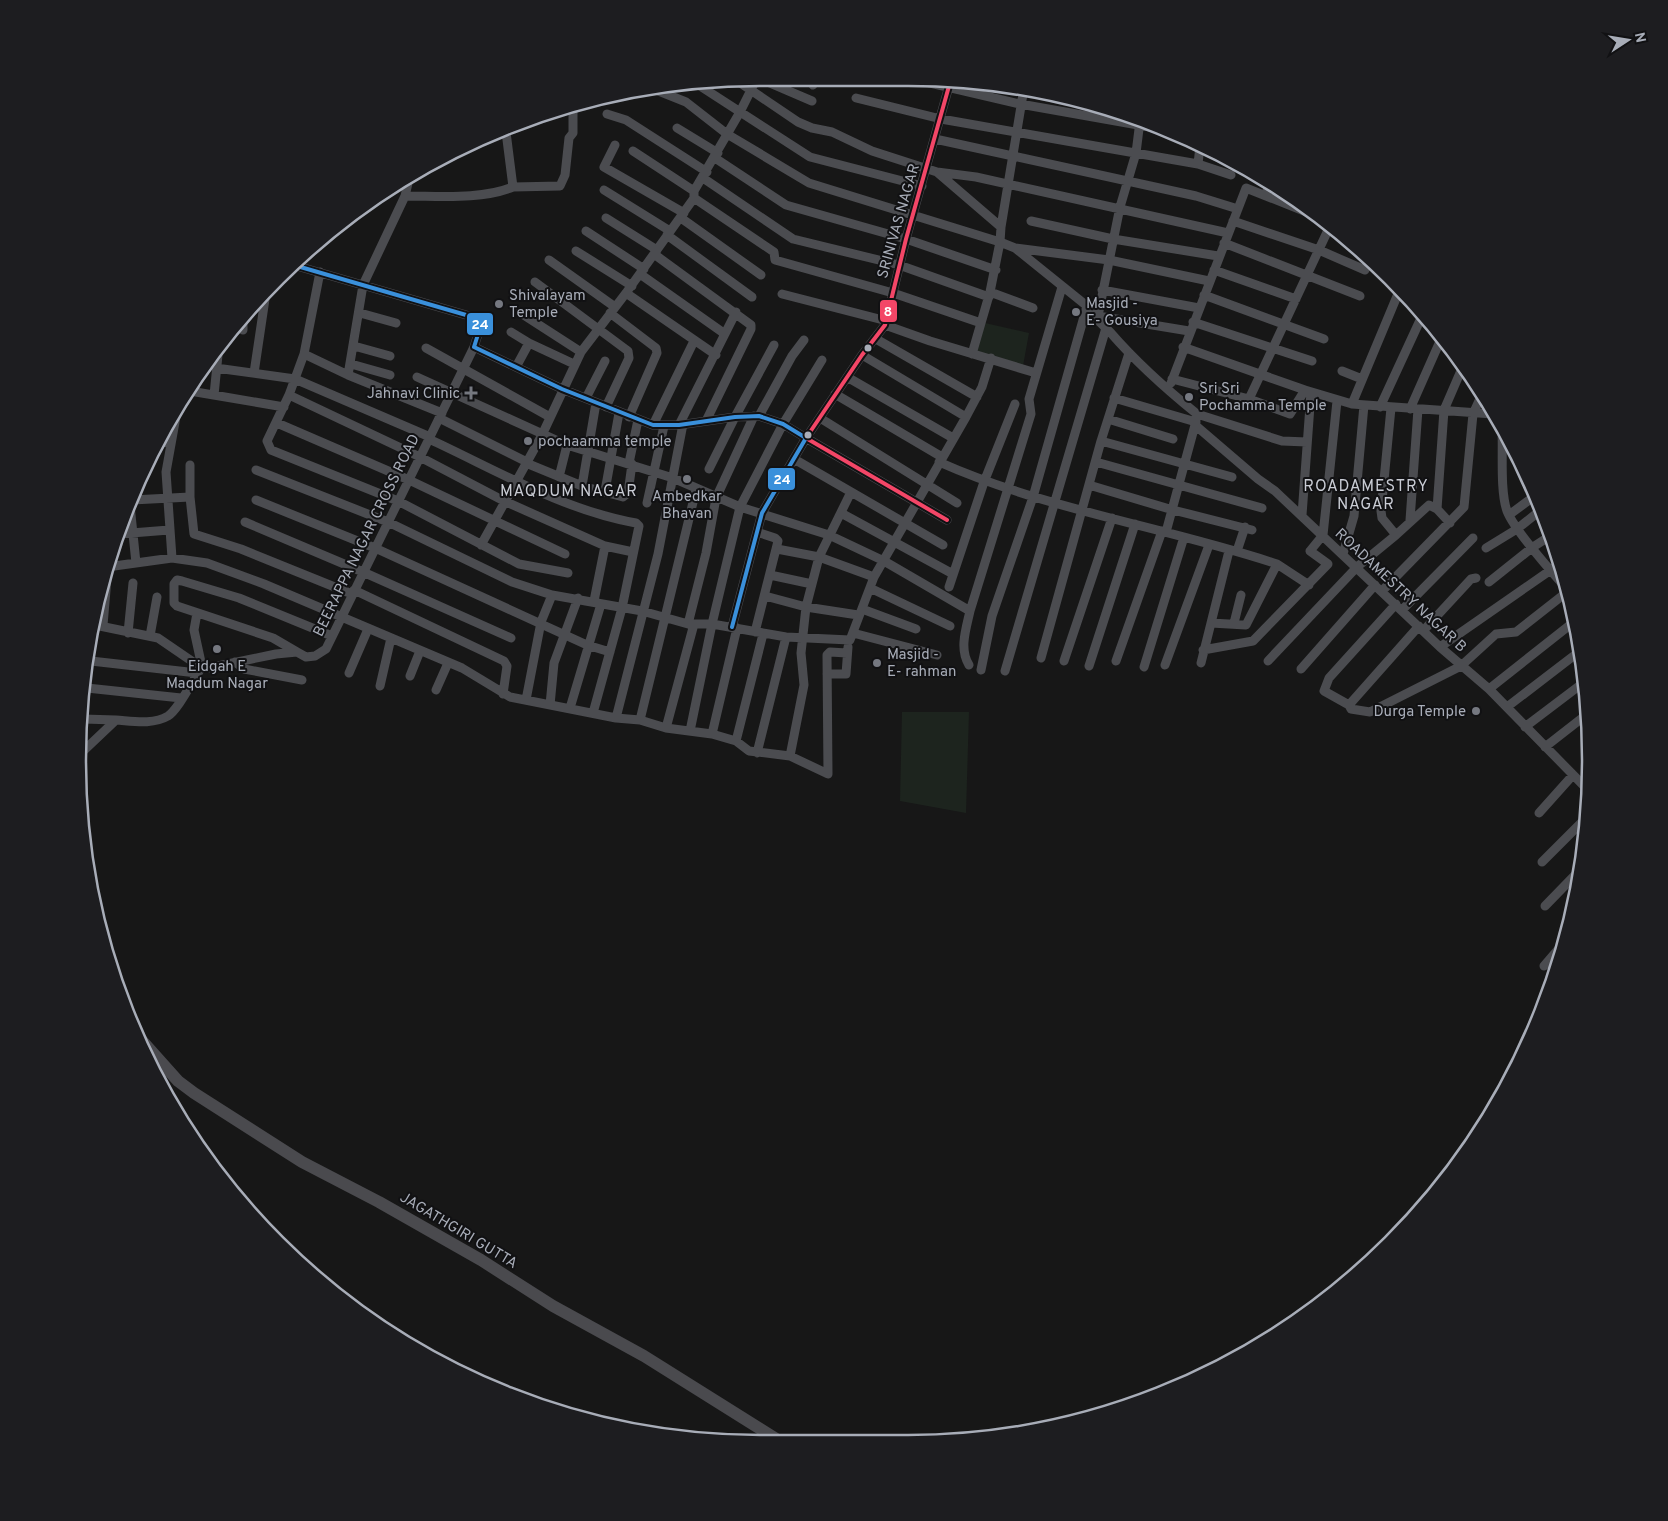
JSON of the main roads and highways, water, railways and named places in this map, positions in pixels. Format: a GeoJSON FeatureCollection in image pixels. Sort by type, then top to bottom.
{"type":"FeatureCollection","features":[{"type":"Feature","properties":{"kind":"place","name":"Shivalayam Temple"},"geometry":{"type":"Point","coordinates":[499,304]}},
{"type":"Feature","properties":{"kind":"place","name":"Masjid - E- Gousiya"},"geometry":{"type":"Point","coordinates":[1076,312]}},
{"type":"Feature","properties":{"kind":"place","name":"Jahnavi Clinic"},"geometry":{"type":"Point","coordinates":[471,393]}},
{"type":"Feature","properties":{"kind":"place","name":"Sri Sri Pochamma Temple"},"geometry":{"type":"Point","coordinates":[1189,397]}},
{"type":"Feature","properties":{"kind":"place","name":"pochaamma temple"},"geometry":{"type":"Point","coordinates":[528,441]}},
{"type":"Feature","properties":{"kind":"place","name":"Ambedkar Bhavan"},"geometry":{"type":"Point","coordinates":[687,479]}},
{"type":"Feature","properties":{"kind":"place","name":"Eidgah E Maqdum Nagar"},"geometry":{"type":"Point","coordinates":[217,649]}},
{"type":"Feature","properties":{"kind":"place","name":"Masjid - E- rahman"},"geometry":{"type":"Point","coordinates":[877,663]}},
{"type":"Feature","properties":{"kind":"place","name":"Durga Temple"},"geometry":{"type":"Point","coordinates":[1476,711]}},
{"type":"Feature","properties":{"kind":"district","name":"MAQDUM NAGAR"},"geometry":{"type":"Point","coordinates":[569,490]}},
{"type":"Feature","properties":{"kind":"district","name":"ROADAMESTRY NAGAR"},"geometry":{"type":"Point","coordinates":[1366,494]}}]}
